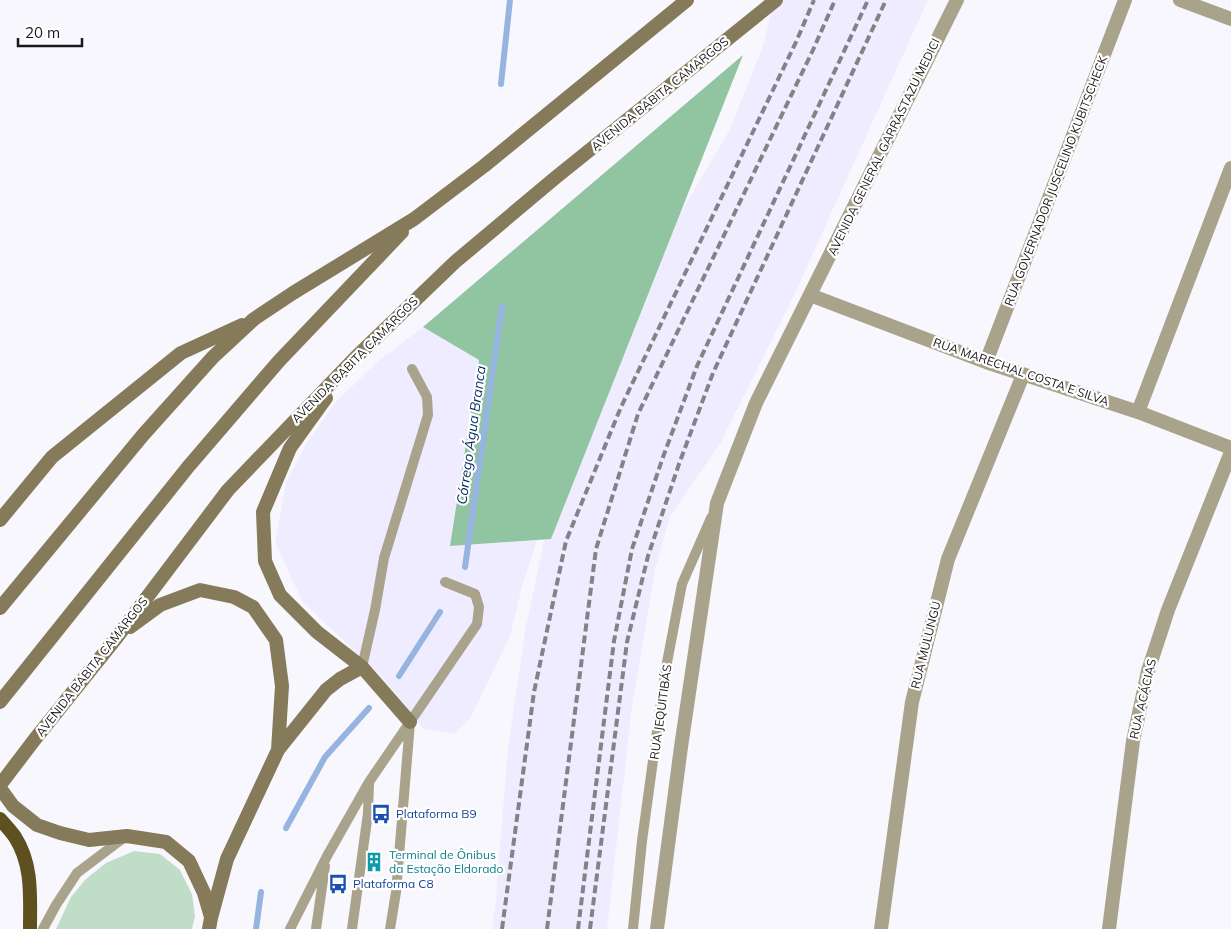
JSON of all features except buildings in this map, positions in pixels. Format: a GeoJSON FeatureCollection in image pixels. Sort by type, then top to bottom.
{"type":"FeatureCollection","features":[{"type":"Feature","properties":{"kind":"highway"},"geometry":{"type":"LineString","coordinates":[[0,819],[15,837],[26,860],[31,887],[30,929]]}},
{"type":"Feature","properties":{"kind":"main road"},"geometry":{"type":"LineString","coordinates":[[0,520],[52,457],[181,353],[254,319],[414,219],[484,166],[687,0]]}},
{"type":"Feature","properties":{"kind":"main road","name":"AVENIDA BABITA CAMARGOS"},"geometry":{"type":"LineString","coordinates":[[0,786],[117,637],[228,490],[356,357],[455,262],[555,178],[776,0]]}},
{"type":"Feature","properties":{"kind":"main road"},"geometry":{"type":"LineString","coordinates":[[0,702],[214,437],[279,362],[414,219]]}},
{"type":"Feature","properties":{"kind":"main road"},"geometry":{"type":"LineString","coordinates":[[0,608],[143,435],[213,358],[254,319]]}},
{"type":"Feature","properties":{"kind":"main road"},"geometry":{"type":"LineString","coordinates":[[356,357],[290,448],[263,512],[265,562],[280,596],[317,632],[362,667],[410,722]]}},
{"type":"Feature","properties":{"kind":"main road"},"geometry":{"type":"LineString","coordinates":[[117,637],[160,605],[200,590],[234,597],[253,607],[276,640],[282,686],[278,750]]}},
{"type":"Feature","properties":{"kind":"main road"},"geometry":{"type":"LineString","coordinates":[[210,924],[226,859],[278,750],[326,690],[340,679],[362,667]]}},
{"type":"Feature","properties":{"kind":"main road"},"geometry":{"type":"LineString","coordinates":[[0,786],[13,806],[37,825],[60,833],[89,840],[127,836],[166,842],[189,861],[204,893],[210,924]]}},
{"type":"Feature","properties":{"kind":"street","name":"AVENIDA GENERAL GARRASTAZU MEDICI"},"geometry":{"type":"LineString","coordinates":[[810,295],[957,0]]}},
{"type":"Feature","properties":{"kind":"street","name":"RUA GOVERNADOR JUSCELINO KUBITSCHECK"},"geometry":{"type":"LineString","coordinates":[[986,362],[1124,0]]}},
{"type":"Feature","properties":{"kind":"street"},"geometry":{"type":"LineString","coordinates":[[1180,0],[1231,19]]}},
{"type":"Feature","properties":{"kind":"street"},"geometry":{"type":"LineString","coordinates":[[1138,412],[1231,168]]}},
{"type":"Feature","properties":{"kind":"street","name":"RUA MARECHAL COSTA E SILVA"},"geometry":{"type":"LineString","coordinates":[[810,295],[986,362],[1138,412],[1231,450]]}},
{"type":"Feature","properties":{"kind":"street","name":"RUA JEQUITIBÁS"},"geometry":{"type":"LineString","coordinates":[[657,929],[682,737],[717,503],[756,403],[810,295]]}},
{"type":"Feature","properties":{"kind":"street","name":"RUA MULUNGU"},"geometry":{"type":"LineString","coordinates":[[881,929],[912,702],[948,559],[1023,375]]}},
{"type":"Feature","properties":{"kind":"street","name":"RUA ACÁCIAS"},"geometry":{"type":"LineString","coordinates":[[1110,929],[1133,741],[1148,670],[1168,610],[1231,450]]}},
{"type":"Feature","properties":{"kind":"lane"},"geometry":{"type":"LineString","coordinates":[[362,667],[384,558],[428,415],[427,397],[412,369]]}},
{"type":"Feature","properties":{"kind":"lane","name":"RUA JEQUITIBÁS"},"geometry":{"type":"LineString","coordinates":[[633,929],[642,842],[666,673],[682,584],[717,503]]}},
{"type":"Feature","properties":{"kind":"lane"},"geometry":{"type":"LineString","coordinates":[[290,929],[327,856],[369,782],[477,624],[479,607],[475,594],[445,582]]}},
{"type":"Feature","properties":{"kind":"lane"},"geometry":{"type":"LineString","coordinates":[[390,929],[396,892],[410,722]]}},
{"type":"Feature","properties":{"kind":"lane"},"geometry":{"type":"LineString","coordinates":[[352,929],[368,813],[369,782]]}},
{"type":"Feature","properties":{"kind":"lane"},"geometry":{"type":"LineString","coordinates":[[43,929],[77,873],[127,836]]}},
{"type":"Feature","properties":{"kind":"lane"},"geometry":{"type":"LineString","coordinates":[[316,929],[327,856]]}},
{"type":"Feature","properties":{"kind":"shaded area"},"geometry":{"type":"Polygon","coordinates":[[[774,0],[928,0],[795,293],[720,444],[670,516],[655,570],[632,706],[607,929],[492,929],[508,748],[525,632],[554,492],[644,275],[729,131],[763,46],[774,0]]]}},
{"type":"Feature","properties":{"kind":"shaded area"},"geometry":{"type":"Polygon","coordinates":[[[423,327],[479,360],[450,546],[537,540],[522,587],[510,636],[470,719],[454,734],[423,729],[380,675],[302,601],[275,542],[286,483],[306,444],[335,403],[378,361],[423,327]]]}},
{"type":"Feature","properties":{"kind":"green space"},"geometry":{"type":"Polygon","coordinates":[[[743,55],[551,539],[450,546],[479,360],[423,327],[743,55]]]}},
{"type":"Feature","properties":{"kind":"green space"},"geometry":{"type":"Polygon","coordinates":[[[134,851],[160,854],[180,870],[192,894],[195,916],[192,929],[56,929],[71,897],[86,879],[106,863],[134,851]]]}},
{"type":"Feature","properties":{"kind":"waterway","name":"Córrego Água Branca"},"geometry":{"type":"LineString","coordinates":[[501,84],[510,0]]}},
{"type":"Feature","properties":{"kind":"waterway","name":"Córrego Água Branca"},"geometry":{"type":"LineString","coordinates":[[465,567],[502,306]]}},
{"type":"Feature","properties":{"kind":"waterway","name":"Córrego Água Branca"},"geometry":{"type":"LineString","coordinates":[[399,676],[440,612]]}},
{"type":"Feature","properties":{"kind":"waterway","name":"Córrego Água Branca"},"geometry":{"type":"LineString","coordinates":[[286,828],[325,757],[369,708]]}},
{"type":"Feature","properties":{"kind":"waterway"},"geometry":{"type":"LineString","coordinates":[[256,929],[261,892]]}},
{"type":"Feature","properties":{"kind":"railway"},"geometry":{"type":"LineString","coordinates":[[502,929],[534,692],[566,541],[621,407],[796,42],[814,0]]}},
{"type":"Feature","properties":{"kind":"railway"},"geometry":{"type":"LineString","coordinates":[[547,929],[596,549],[638,414],[813,50],[835,0]]}},
{"type":"Feature","properties":{"kind":"railway"},"geometry":{"type":"LineString","coordinates":[[578,929],[614,641],[632,549],[663,457],[697,366],[868,0]]}},
{"type":"Feature","properties":{"kind":"railway"},"geometry":{"type":"LineString","coordinates":[[590,929],[627,642],[648,556],[679,464],[713,373],[886,0]]}},
{"type":"Feature","properties":{"kind":"place","name":"Plataforma B9"},"geometry":{"type":"Point","coordinates":[381,814]}},
{"type":"Feature","properties":{"kind":"place","name":"Terminal de Ônibus da Estação Eldorado"},"geometry":{"type":"Point","coordinates":[374,862]}},
{"type":"Feature","properties":{"kind":"place","name":"Plataforma C8"},"geometry":{"type":"Point","coordinates":[338,884]}}]}
